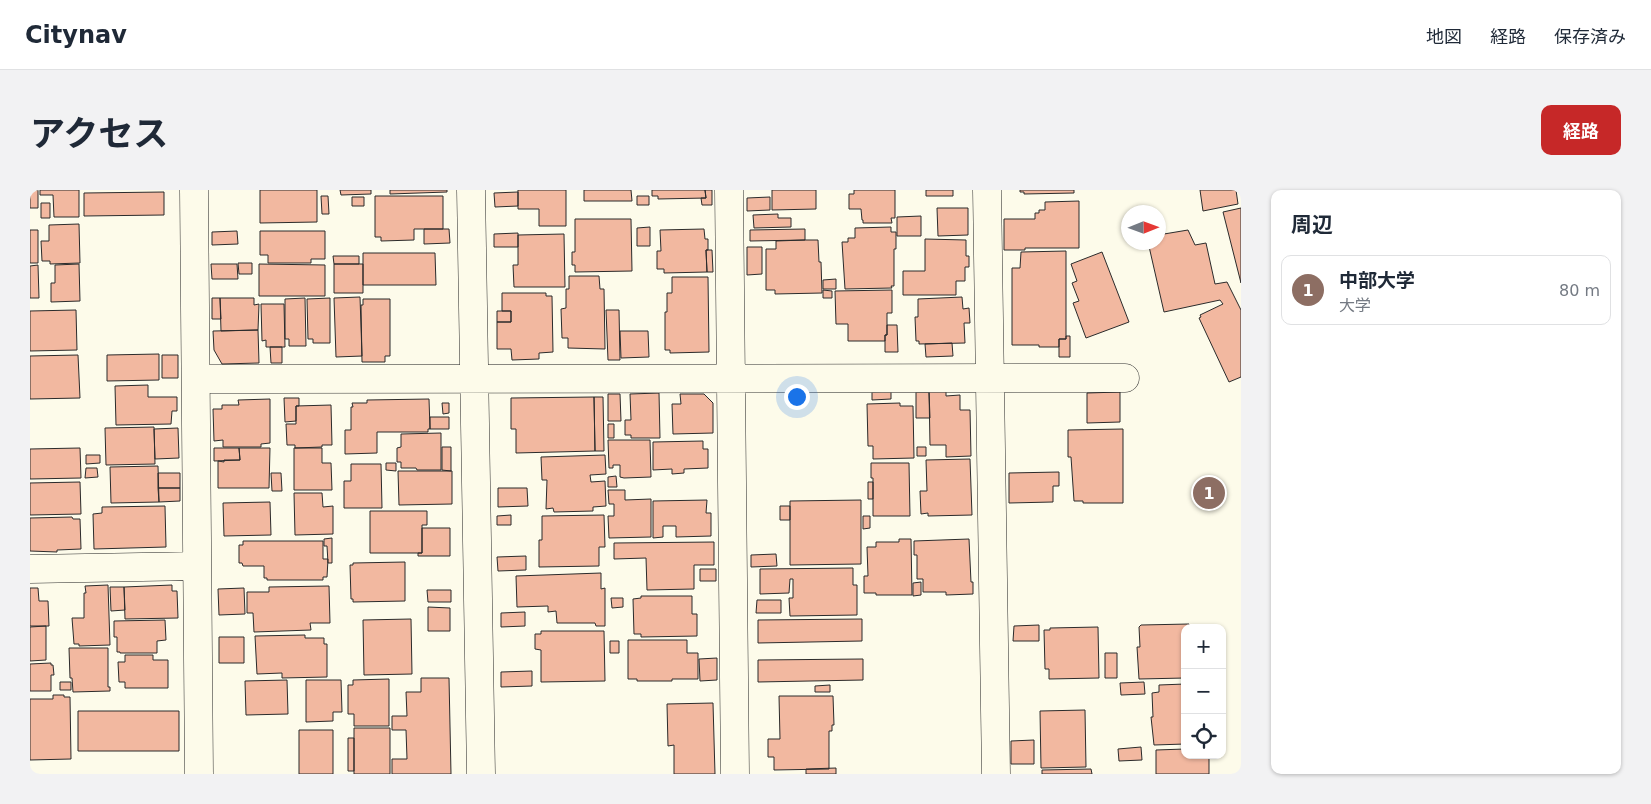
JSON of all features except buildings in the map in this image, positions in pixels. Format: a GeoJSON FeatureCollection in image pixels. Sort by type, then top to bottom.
{"type":"FeatureCollection","features":[{"type":"Feature","properties":{"kind":"street"},"geometry":{"type":"LineString","coordinates":[[194,190],[199,774]]}},
{"type":"Feature","properties":{"kind":"street"},"geometry":{"type":"LineString","coordinates":[[472,190],[481,774]]}},
{"type":"Feature","properties":{"kind":"street"},"geometry":{"type":"LineString","coordinates":[[729,190],[735,774]]}},
{"type":"Feature","properties":{"kind":"street"},"geometry":{"type":"LineString","coordinates":[[987,190],[996,774]]}},
{"type":"Feature","properties":{"kind":"street"},"geometry":{"type":"LineString","coordinates":[[196,379],[1125,378]]}},
{"type":"Feature","properties":{"kind":"street"},"geometry":{"type":"LineString","coordinates":[[30,569],[197,566]]}},
{"type":"Feature","properties":{"kind":"place","name":"中部大学"},"geometry":{"type":"Point","coordinates":[1209,493]}}]}
